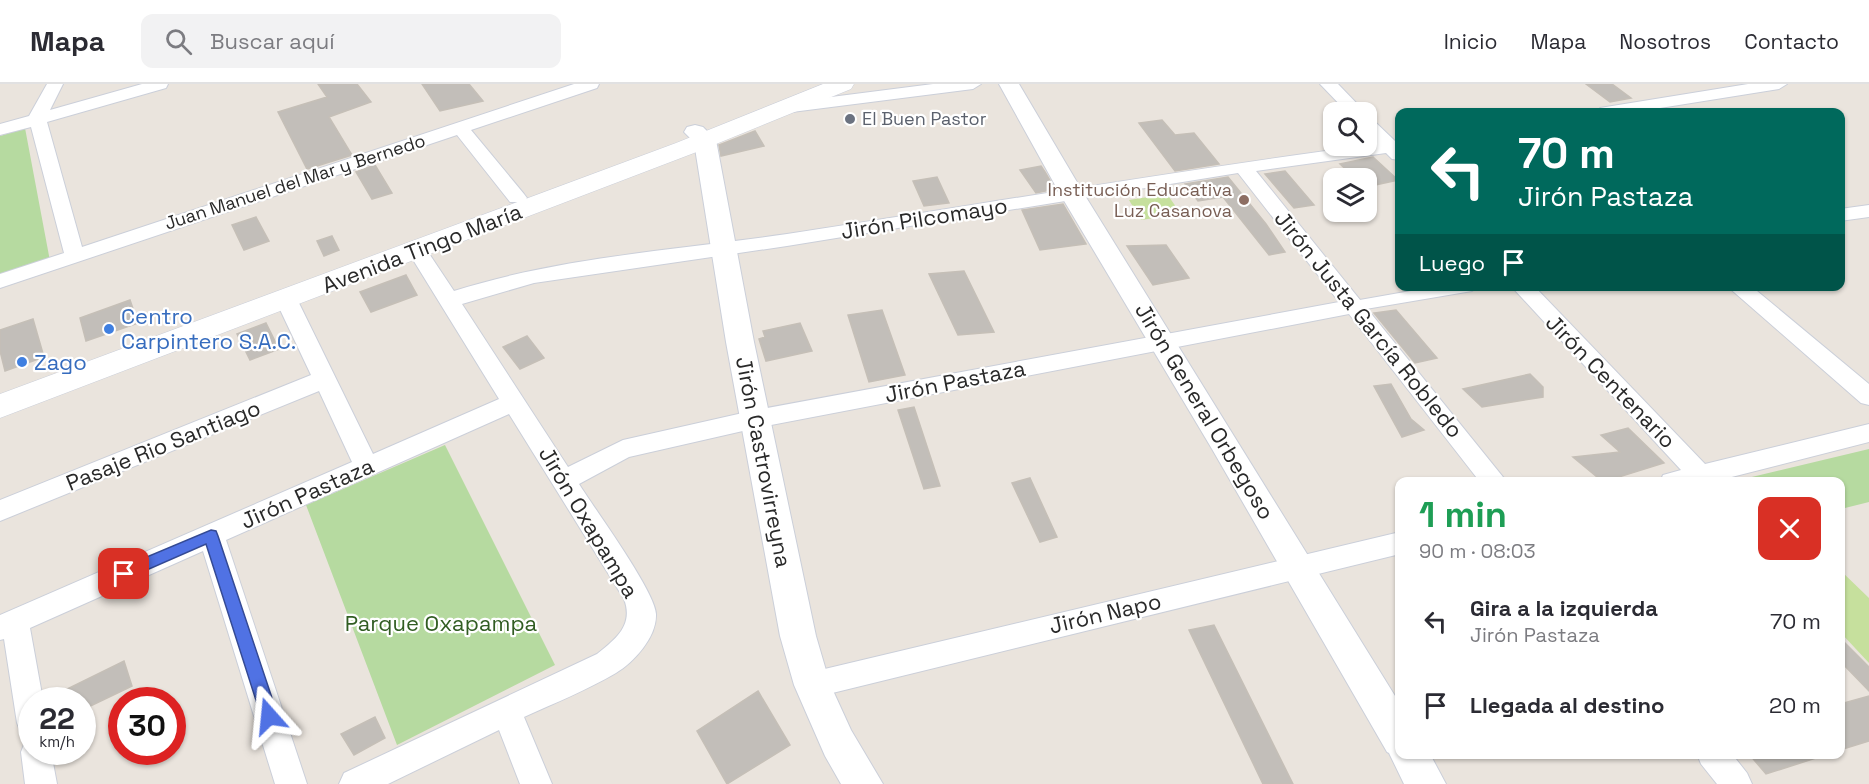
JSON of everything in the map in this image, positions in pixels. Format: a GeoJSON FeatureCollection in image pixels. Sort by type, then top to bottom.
{"type":"FeatureCollection","features":[{"type":"Feature","properties":{"kind":"main road","name":"Avenida Tingo María"},"geometry":{"type":"LineString","coordinates":[[0,406],[417,250],[700,136],[811,84]]}},
{"type":"Feature","properties":{"kind":"main road","name":"Avenida Tingo María"},"geometry":{"type":"LineString","coordinates":[[0,387],[517,198],[784,108],[843,84]]}},
{"type":"Feature","properties":{"kind":"street"},"geometry":{"type":"LineString","coordinates":[[55,84],[37,118],[75,256]]}},
{"type":"Feature","properties":{"kind":"street"},"geometry":{"type":"LineString","coordinates":[[0,130],[160,84]]}},
{"type":"Feature","properties":{"kind":"street","name":"Juan Manuel del Mar y Bernedo"},"geometry":{"type":"LineString","coordinates":[[0,281],[591,84]]}},
{"type":"Feature","properties":{"kind":"street"},"geometry":{"type":"LineString","coordinates":[[784,108],[973,84]]}},
{"type":"Feature","properties":{"kind":"street","name":"Jirón General Orbegoso"},"geometry":{"type":"LineString","coordinates":[[1009,84],[1072,194],[1164,343],[1395,731]]}},
{"type":"Feature","properties":{"kind":"street"},"geometry":{"type":"LineString","coordinates":[[1328,84],[1346,102]]}},
{"type":"Feature","properties":{"kind":"street"},"geometry":{"type":"LineString","coordinates":[[1665,84],[1686,99]]}},
{"type":"Feature","properties":{"kind":"street"},"geometry":{"type":"LineString","coordinates":[[1631,108],[1779,84]]}},
{"type":"Feature","properties":{"kind":"street"},"geometry":{"type":"LineString","coordinates":[[460,127],[517,198]]}},
{"type":"Feature","properties":{"kind":"street"},"geometry":{"type":"LineString","coordinates":[[1377,133],[1395,148]]}},
{"type":"Feature","properties":{"kind":"street","name":"Jirón Castrovirreyna"},"geometry":{"type":"LineString","coordinates":[[700,136],[725,249],[740,342],[798,636],[812,685],[838,743],[863,784]]}},
{"type":"Feature","properties":{"kind":"street","name":"Jirón Pilcomayo"},"geometry":{"type":"LineString","coordinates":[[450,300],[499,284],[534,276],[725,249],[1243,167],[1395,150]]}},
{"type":"Feature","properties":{"kind":"street","name":"Jirón Justa García Robledo"},"geometry":{"type":"LineString","coordinates":[[1243,167],[1492,477]]}},
{"type":"Feature","properties":{"kind":"street"},"geometry":{"type":"LineString","coordinates":[[1845,214],[1869,210]]}},
{"type":"Feature","properties":{"kind":"street","name":"Jirón Oxapampa"},"geometry":{"type":"LineString","coordinates":[[417,250],[636,595],[642,614],[639,629],[623,650],[607,663],[507,711]]}},
{"type":"Feature","properties":{"kind":"street"},"geometry":{"type":"LineString","coordinates":[[1354,306],[1442,291]]}},
{"type":"Feature","properties":{"kind":"street","name":"Jirón Centenario"},"geometry":{"type":"LineString","coordinates":[[1526,291],[1700,476]]}},
{"type":"Feature","properties":{"kind":"street"},"geometry":{"type":"LineString","coordinates":[[1743,291],[1869,397]]}},
{"type":"Feature","properties":{"kind":"street"},"geometry":{"type":"LineString","coordinates":[[286,300],[367,467]]}},
{"type":"Feature","properties":{"kind":"street","name":"Jirón Pastaza"},"geometry":{"type":"LineString","coordinates":[[564,480],[623,449],[756,418],[1354,306]]}},
{"type":"Feature","properties":{"kind":"street","name":"Pasaje Rio Santiago"},"geometry":{"type":"LineString","coordinates":[[0,511],[325,379]]}},
{"type":"Feature","properties":{"kind":"street","name":"Jirón Pastaza"},"geometry":{"type":"LineString","coordinates":[[8,625],[514,402]]}},
{"type":"Feature","properties":{"kind":"street"},"geometry":{"type":"LineString","coordinates":[[1695,477],[1869,433]]}},
{"type":"Feature","properties":{"kind":"street"},"geometry":{"type":"LineString","coordinates":[[211,536],[291,784]]}},
{"type":"Feature","properties":{"kind":"street","name":"Jirón Napo"},"geometry":{"type":"LineString","coordinates":[[812,685],[1395,544]]}},
{"type":"Feature","properties":{"kind":"street"},"geometry":{"type":"LineString","coordinates":[[8,625],[23,687]]}},
{"type":"Feature","properties":{"kind":"street"},"geometry":{"type":"LineString","coordinates":[[355,784],[507,711],[536,784]]}},
{"type":"Feature","properties":{"kind":"street"},"geometry":{"type":"LineString","coordinates":[[1411,759],[1426,784]]}},
{"type":"Feature","properties":{"kind":"street"},"geometry":{"type":"LineString","coordinates":[[1716,759],[1736,784]]}},
{"type":"Feature","properties":{"kind":"street"},"geometry":{"type":"LineString","coordinates":[[38,765],[41,784]]}},
{"type":"Feature","properties":{"kind":"green space"},"geometry":{"type":"Polygon","coordinates":[[[25,128],[50,261],[0,277],[0,136],[25,128]]]}},
{"type":"Feature","properties":{"kind":"green space"},"geometry":{"type":"Polygon","coordinates":[[[1167,194],[1181,214],[1141,220],[1129,200],[1167,194]]]}},
{"type":"Feature","properties":{"kind":"green space","name":"Parque Oxapampa"},"geometry":{"type":"Polygon","coordinates":[[[445,445],[555,665],[397,745],[306,505],[445,445]]]}},
{"type":"Feature","properties":{"kind":"green space"},"geometry":{"type":"Polygon","coordinates":[[[1869,449],[1869,502],[1845,508],[1845,477],[1752,477],[1869,449]]]}},
{"type":"Feature","properties":{"kind":"green space"},"geometry":{"type":"Polygon","coordinates":[[[1845,575],[1869,598],[1869,663],[1845,637],[1845,575]]]}},
{"type":"Feature","properties":{"kind":"building"},"geometry":{"type":"Polygon","coordinates":[[[318,84],[357,84],[371,102],[329,117],[352,155],[307,169],[278,112],[327,97],[318,84]]]}},
{"type":"Feature","properties":{"kind":"building"},"geometry":{"type":"Polygon","coordinates":[[[422,84],[469,84],[483,101],[440,111],[422,84]]]}},
{"type":"Feature","properties":{"kind":"building"},"geometry":{"type":"Polygon","coordinates":[[[1586,84],[1612,84],[1631,98],[1610,102],[1586,84]]]}},
{"type":"Feature","properties":{"kind":"building"},"geometry":{"type":"Polygon","coordinates":[[[1162,120],[1175,135],[1194,133],[1219,164],[1175,171],[1139,123],[1162,120]]]}},
{"type":"Feature","properties":{"kind":"building"},"geometry":{"type":"Polygon","coordinates":[[[755,131],[764,146],[721,156],[719,145],[755,131]]]}},
{"type":"Feature","properties":{"kind":"building"},"geometry":{"type":"Polygon","coordinates":[[[1373,157],[1395,177],[1395,181],[1377,185],[1377,168],[1344,168],[1340,164],[1373,157]]]}},
{"type":"Feature","properties":{"kind":"building"},"geometry":{"type":"Polygon","coordinates":[[[375,165],[392,193],[372,199],[356,172],[375,165]]]}},
{"type":"Feature","properties":{"kind":"building"},"geometry":{"type":"Polygon","coordinates":[[[1041,166],[1055,189],[1036,193],[1020,170],[1041,166]]]}},
{"type":"Feature","properties":{"kind":"building"},"geometry":{"type":"Polygon","coordinates":[[[1285,171],[1314,205],[1294,208],[1265,174],[1285,171]]]}},
{"type":"Feature","properties":{"kind":"building"},"geometry":{"type":"Polygon","coordinates":[[[937,177],[949,203],[924,206],[913,181],[937,177]]]}},
{"type":"Feature","properties":{"kind":"building"},"geometry":{"type":"Polygon","coordinates":[[[1228,177],[1266,224],[1285,252],[1269,255],[1223,197],[1198,201],[1185,184],[1228,177]]]}},
{"type":"Feature","properties":{"kind":"building"},"geometry":{"type":"Polygon","coordinates":[[[1063,204],[1086,244],[1040,250],[1022,210],[1063,204]]]}},
{"type":"Feature","properties":{"kind":"building"},"geometry":{"type":"Polygon","coordinates":[[[256,217],[269,241],[244,250],[232,225],[256,217]]]}},
{"type":"Feature","properties":{"kind":"building"},"geometry":{"type":"Polygon","coordinates":[[[332,236],[339,250],[324,256],[317,241],[332,236]]]}},
{"type":"Feature","properties":{"kind":"building"},"geometry":{"type":"Polygon","coordinates":[[[1166,245],[1189,278],[1153,285],[1127,246],[1166,245]]]}},
{"type":"Feature","properties":{"kind":"building"},"geometry":{"type":"Polygon","coordinates":[[[964,271],[994,332],[958,335],[929,274],[964,271]]]}},
{"type":"Feature","properties":{"kind":"building"},"geometry":{"type":"Polygon","coordinates":[[[406,275],[417,295],[371,312],[360,292],[406,275]]]}},
{"type":"Feature","properties":{"kind":"building"},"geometry":{"type":"Polygon","coordinates":[[[130,300],[138,323],[86,341],[80,318],[130,300]]]}},
{"type":"Feature","properties":{"kind":"building"},"geometry":{"type":"Polygon","coordinates":[[[882,310],[905,375],[869,382],[848,315],[882,310]]]}},
{"type":"Feature","properties":{"kind":"building"},"geometry":{"type":"Polygon","coordinates":[[[1396,310],[1437,358],[1415,363],[1374,313],[1396,310]]]}},
{"type":"Feature","properties":{"kind":"building"},"geometry":{"type":"Polygon","coordinates":[[[33,319],[44,357],[5,371],[0,351],[0,330],[33,319]]]}},
{"type":"Feature","properties":{"kind":"building"},"geometry":{"type":"Polygon","coordinates":[[[266,323],[279,349],[250,360],[237,334],[266,323]]]}},
{"type":"Feature","properties":{"kind":"building"},"geometry":{"type":"Polygon","coordinates":[[[800,323],[812,351],[766,361],[759,339],[765,337],[763,331],[800,323]]]}},
{"type":"Feature","properties":{"kind":"building"},"geometry":{"type":"Polygon","coordinates":[[[527,336],[544,358],[520,369],[503,347],[527,336]]]}},
{"type":"Feature","properties":{"kind":"building"},"geometry":{"type":"Polygon","coordinates":[[[1530,374],[1543,387],[1543,397],[1482,407],[1463,389],[1530,374]]]}},
{"type":"Feature","properties":{"kind":"building"},"geometry":{"type":"Polygon","coordinates":[[[1391,384],[1411,419],[1424,430],[1402,437],[1374,386],[1391,384]]]}},
{"type":"Feature","properties":{"kind":"building"},"geometry":{"type":"Polygon","coordinates":[[[914,407],[940,486],[924,489],[898,410],[914,407]]]}},
{"type":"Feature","properties":{"kind":"building"},"geometry":{"type":"Polygon","coordinates":[[[1628,428],[1664,463],[1619,477],[1597,477],[1573,457],[1620,452],[1601,435],[1628,428]]]}},
{"type":"Feature","properties":{"kind":"building"},"geometry":{"type":"Polygon","coordinates":[[[1030,478],[1057,537],[1040,542],[1012,483],[1030,478]]]}},
{"type":"Feature","properties":{"kind":"building"},"geometry":{"type":"Polygon","coordinates":[[[1214,625],[1293,784],[1263,784],[1189,630],[1214,625]]]}},
{"type":"Feature","properties":{"kind":"building"},"geometry":{"type":"Polygon","coordinates":[[[1845,643],[1869,667],[1869,691],[1845,666],[1845,643]]]}},
{"type":"Feature","properties":{"kind":"building"},"geometry":{"type":"Polygon","coordinates":[[[124,661],[132,686],[108,687],[108,698],[96,703],[96,687],[71,687],[124,661]]]}},
{"type":"Feature","properties":{"kind":"building"},"geometry":{"type":"Polygon","coordinates":[[[758,691],[790,745],[727,784],[697,731],[758,691]]]}},
{"type":"Feature","properties":{"kind":"building"},"geometry":{"type":"Polygon","coordinates":[[[1869,696],[1869,741],[1845,748],[1845,703],[1869,696]]]}},
{"type":"Feature","properties":{"kind":"building"},"geometry":{"type":"Polygon","coordinates":[[[375,717],[385,738],[354,755],[341,734],[375,717]]]}},
{"type":"Feature","properties":{"kind":"building"},"geometry":{"type":"Polygon","coordinates":[[[1753,759],[1813,759],[1766,774],[1753,759]]]}},
{"type":"Feature","properties":{"kind":"place","name":"El Buen Pastor"},"geometry":{"type":"Point","coordinates":[850,119]}},
{"type":"Feature","properties":{"kind":"place","name":"Institución Educativa Luz Casanova"},"geometry":{"type":"Point","coordinates":[1244,200]}},
{"type":"Feature","properties":{"kind":"place","name":"Centro Carpintero S.A.C."},"geometry":{"type":"Point","coordinates":[109,329]}},
{"type":"Feature","properties":{"kind":"place","name":"Zago"},"geometry":{"type":"Point","coordinates":[22,362]}},
{"type":"Feature","properties":{"kind":"route"},"geometry":{"type":"LineString","coordinates":[[124,574],[211,536],[269,716]]}}]}
